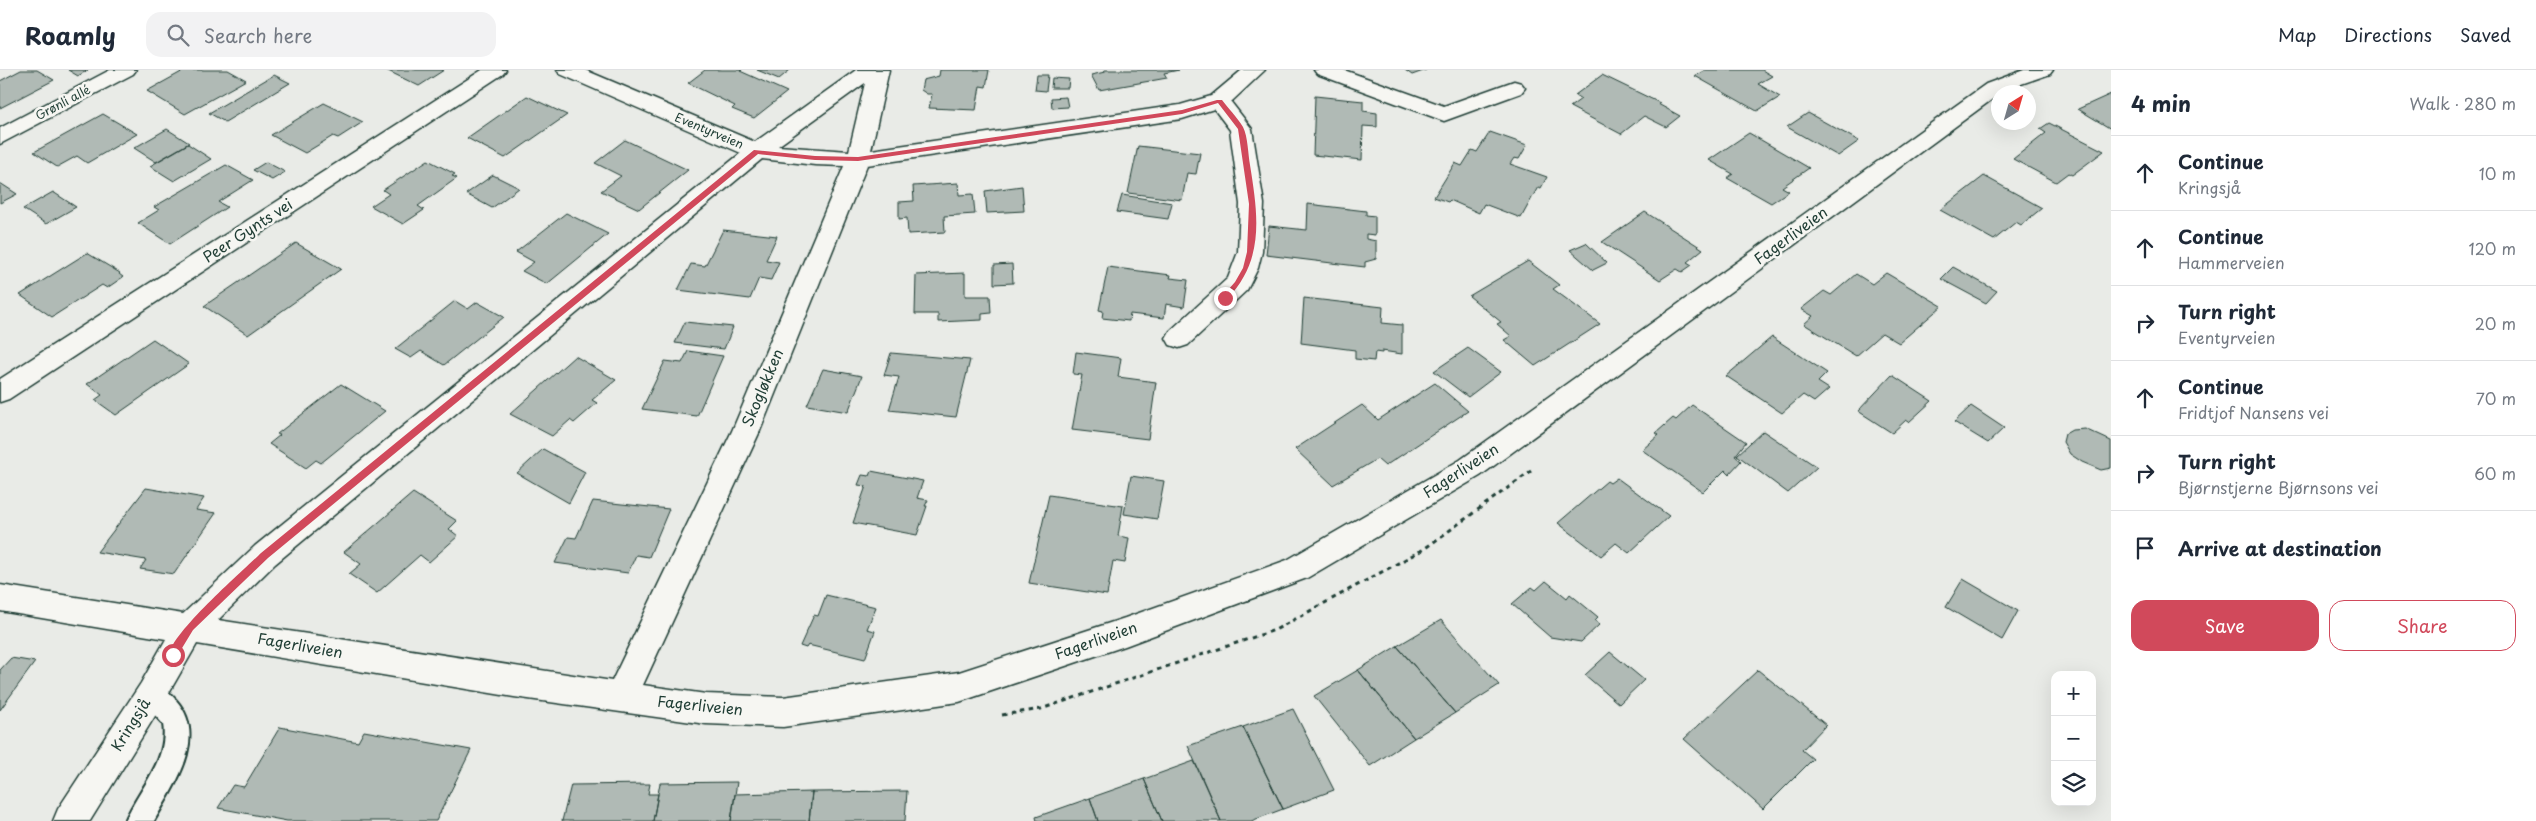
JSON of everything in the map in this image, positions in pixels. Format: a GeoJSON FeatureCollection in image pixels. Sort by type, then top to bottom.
{"type":"FeatureCollection","features":[{"type":"Feature","properties":{"kind":"street","name":"Grønli allé"},"geometry":{"type":"LineString","coordinates":[[0,137],[126,70]]}},
{"type":"Feature","properties":{"kind":"street","name":"Peer Gynts vei"},"geometry":{"type":"LineString","coordinates":[[0,392],[496,70]]}},
{"type":"Feature","properties":{"kind":"street","name":"Eventyrveien"},"geometry":{"type":"LineString","coordinates":[[567,70],[757,151],[815,158],[858,159],[1182,112],[1219,101]]}},
{"type":"Feature","properties":{"kind":"street","name":"Kringsjå"},"geometry":{"type":"LineString","coordinates":[[70,821],[152,693],[190,627],[264,556],[757,151],[870,70]]}},
{"type":"Feature","properties":{"kind":"street","name":"Skogløkken"},"geometry":{"type":"LineString","coordinates":[[621,697],[746,431],[858,159],[879,70]]}},
{"type":"Feature","properties":{"kind":"street"},"geometry":{"type":"LineString","coordinates":[[1179,338],[1238,284],[1246,268],[1250,252],[1252,204],[1241,129],[1219,101],[1255,70]]}},
{"type":"Feature","properties":{"kind":"street"},"geometry":{"type":"LineString","coordinates":[[1324,70],[1444,114],[1514,88]]}},
{"type":"Feature","properties":{"kind":"street","name":"Fagerliveien"},"geometry":{"type":"LineString","coordinates":[[0,598],[190,627],[514,682],[706,709],[783,712],[959,687],[1125,632],[1297,569],[1470,468],[1993,89],[2043,70]]}},
{"type":"Feature","properties":{"kind":"lane"},"geometry":{"type":"LineString","coordinates":[[139,821],[169,764],[177,743],[177,725],[169,712],[152,693]]}},
{"type":"Feature","properties":{"kind":"building"},"geometry":{"type":"Polygon","coordinates":[[[21,70],[37,70],[54,80],[0,108],[0,81],[21,70]]]}},
{"type":"Feature","properties":{"kind":"building"},"geometry":{"type":"Polygon","coordinates":[[[68,70],[88,70],[78,76],[68,70]]]}},
{"type":"Feature","properties":{"kind":"building"},"geometry":{"type":"Polygon","coordinates":[[[185,70],[228,70],[246,80],[185,114],[147,91],[185,70]]]}},
{"type":"Feature","properties":{"kind":"building"},"geometry":{"type":"Polygon","coordinates":[[[386,70],[444,70],[419,86],[386,70]]]}},
{"type":"Feature","properties":{"kind":"building"},"geometry":{"type":"Polygon","coordinates":[[[705,70],[742,70],[740,71],[787,92],[754,118],[732,109],[735,106],[688,83],[705,70]]]}},
{"type":"Feature","properties":{"kind":"building"},"geometry":{"type":"Polygon","coordinates":[[[757,70],[790,70],[779,79],[757,70]]]}},
{"type":"Feature","properties":{"kind":"building"},"geometry":{"type":"Polygon","coordinates":[[[940,70],[989,70],[986,87],[980,86],[976,110],[929,108],[932,94],[927,94],[921,90],[923,80],[939,76],[940,70]]]}},
{"type":"Feature","properties":{"kind":"building"},"geometry":{"type":"Polygon","coordinates":[[[1104,70],[1179,70],[1164,73],[1167,78],[1099,90],[1091,75],[1105,72],[1104,70]]]}},
{"type":"Feature","properties":{"kind":"building"},"geometry":{"type":"Polygon","coordinates":[[[1405,70],[1426,70],[1412,75],[1405,70]]]}},
{"type":"Feature","properties":{"kind":"building"},"geometry":{"type":"Polygon","coordinates":[[[1705,70],[1762,70],[1772,76],[1758,84],[1780,97],[1757,111],[1695,76],[1705,70]]]}},
{"type":"Feature","properties":{"kind":"building"},"geometry":{"type":"Polygon","coordinates":[[[274,75],[290,83],[225,122],[209,113],[274,75]]]}},
{"type":"Feature","properties":{"kind":"building"},"geometry":{"type":"Polygon","coordinates":[[[1037,75],[1048,75],[1046,91],[1035,90],[1037,75]]]}},
{"type":"Feature","properties":{"kind":"building"},"geometry":{"type":"Polygon","coordinates":[[[1602,75],[1660,103],[1658,104],[1680,116],[1666,127],[1644,116],[1621,134],[1570,107],[1581,99],[1575,95],[1602,75]]]}},
{"type":"Feature","properties":{"kind":"building"},"geometry":{"type":"Polygon","coordinates":[[[1052,78],[1069,79],[1068,88],[1051,88],[1052,78]]]}},
{"type":"Feature","properties":{"kind":"building"},"geometry":{"type":"Polygon","coordinates":[[[2111,94],[2111,129],[2078,109],[2111,94]]]}},
{"type":"Feature","properties":{"kind":"building"},"geometry":{"type":"Polygon","coordinates":[[[527,96],[567,115],[505,158],[467,138],[527,96]]]}},
{"type":"Feature","properties":{"kind":"building"},"geometry":{"type":"Polygon","coordinates":[[[1315,96],[1363,101],[1363,111],[1377,113],[1377,127],[1363,126],[1362,160],[1313,155],[1315,96]]]}},
{"type":"Feature","properties":{"kind":"building"},"geometry":{"type":"Polygon","coordinates":[[[1066,97],[1068,107],[1052,108],[1051,98],[1066,97]]]}},
{"type":"Feature","properties":{"kind":"building"},"geometry":{"type":"Polygon","coordinates":[[[324,103],[363,122],[338,138],[333,136],[305,153],[271,135],[324,103]]]}},
{"type":"Feature","properties":{"kind":"building"},"geometry":{"type":"Polygon","coordinates":[[[1808,113],[1859,141],[1838,156],[1787,127],[1808,113]]]}},
{"type":"Feature","properties":{"kind":"building"},"geometry":{"type":"Polygon","coordinates":[[[103,114],[137,134],[87,163],[77,156],[57,167],[34,152],[103,114]]]}},
{"type":"Feature","properties":{"kind":"building"},"geometry":{"type":"Polygon","coordinates":[[[2049,123],[2104,151],[2072,175],[2068,173],[2056,182],[2013,159],[2046,133],[2040,129],[2049,123]]]}},
{"type":"Feature","properties":{"kind":"building"},"geometry":{"type":"Polygon","coordinates":[[[167,129],[189,143],[156,162],[134,148],[167,129]]]}},
{"type":"Feature","properties":{"kind":"building"},"geometry":{"type":"Polygon","coordinates":[[[1490,132],[1527,145],[1519,159],[1514,158],[1510,164],[1547,177],[1541,188],[1538,187],[1521,218],[1484,204],[1479,213],[1450,200],[1448,202],[1434,197],[1455,163],[1462,166],[1472,150],[1477,152],[1490,132]]]}},
{"type":"Feature","properties":{"kind":"building"},"geometry":{"type":"Polygon","coordinates":[[[1749,133],[1809,168],[1782,187],[1789,191],[1771,203],[1727,178],[1733,174],[1709,160],[1749,133]]]}},
{"type":"Feature","properties":{"kind":"building"},"geometry":{"type":"Polygon","coordinates":[[[625,140],[688,170],[639,209],[601,191],[621,176],[595,163],[625,140]]]}},
{"type":"Feature","properties":{"kind":"building"},"geometry":{"type":"Polygon","coordinates":[[[188,144],[211,159],[174,181],[150,166],[188,144]]]}},
{"type":"Feature","properties":{"kind":"building"},"geometry":{"type":"Polygon","coordinates":[[[1138,146],[1200,153],[1196,174],[1187,173],[1182,200],[1128,193],[1138,146]]]}},
{"type":"Feature","properties":{"kind":"building"},"geometry":{"type":"Polygon","coordinates":[[[428,160],[455,174],[452,176],[457,178],[418,206],[424,210],[403,224],[371,206],[389,194],[383,190],[428,160]]]}},
{"type":"Feature","properties":{"kind":"building"},"geometry":{"type":"Polygon","coordinates":[[[266,162],[285,172],[272,180],[253,170],[266,162]]]}},
{"type":"Feature","properties":{"kind":"building"},"geometry":{"type":"Polygon","coordinates":[[[226,165],[253,180],[218,202],[227,207],[170,244],[138,223],[159,210],[154,207],[226,165]]]}},
{"type":"Feature","properties":{"kind":"building"},"geometry":{"type":"Polygon","coordinates":[[[493,175],[519,188],[492,208],[466,194],[493,175]]]}},
{"type":"Feature","properties":{"kind":"building"},"geometry":{"type":"Polygon","coordinates":[[[1984,176],[2042,208],[2021,225],[2016,222],[1994,240],[1940,210],[1984,176]]]}},
{"type":"Feature","properties":{"kind":"building"},"geometry":{"type":"Polygon","coordinates":[[[0,183],[17,194],[0,203],[0,183]]]}},
{"type":"Feature","properties":{"kind":"building"},"geometry":{"type":"Polygon","coordinates":[[[958,183],[959,195],[973,194],[975,214],[944,216],[945,232],[908,234],[907,218],[899,219],[899,202],[914,201],[913,186],[958,183]]]}},
{"type":"Feature","properties":{"kind":"building"},"geometry":{"type":"Polygon","coordinates":[[[1022,186],[1024,211],[987,213],[985,191],[1022,186]]]}},
{"type":"Feature","properties":{"kind":"building"},"geometry":{"type":"Polygon","coordinates":[[[53,192],[76,207],[46,224],[23,209],[53,192]]]}},
{"type":"Feature","properties":{"kind":"building"},"geometry":{"type":"Polygon","coordinates":[[[1122,195],[1172,203],[1168,219],[1117,212],[1122,195]]]}},
{"type":"Feature","properties":{"kind":"building"},"geometry":{"type":"Polygon","coordinates":[[[1308,204],[1366,211],[1366,215],[1375,216],[1375,235],[1366,234],[1366,239],[1376,241],[1376,259],[1365,262],[1365,267],[1266,255],[1269,226],[1307,230],[1308,204]]]}},
{"type":"Feature","properties":{"kind":"building"},"geometry":{"type":"Polygon","coordinates":[[[1645,212],[1703,249],[1687,262],[1692,265],[1682,272],[1677,269],[1660,280],[1602,242],[1645,212]]]}},
{"type":"Feature","properties":{"kind":"building"},"geometry":{"type":"Polygon","coordinates":[[[566,213],[608,234],[547,284],[522,271],[534,262],[516,252],[566,213]]]}},
{"type":"Feature","properties":{"kind":"building"},"geometry":{"type":"Polygon","coordinates":[[[723,230],[777,236],[766,260],[779,262],[771,280],[759,278],[750,299],[678,290],[691,264],[705,266],[723,230]]]}},
{"type":"Feature","properties":{"kind":"building"},"geometry":{"type":"Polygon","coordinates":[[[296,243],[341,269],[248,335],[204,306],[296,243]]]}},
{"type":"Feature","properties":{"kind":"building"},"geometry":{"type":"Polygon","coordinates":[[[1586,243],[1607,263],[1593,270],[1570,250],[1586,243]]]}},
{"type":"Feature","properties":{"kind":"building"},"geometry":{"type":"Polygon","coordinates":[[[87,253],[120,273],[123,277],[107,288],[102,285],[52,317],[20,295],[87,253]]]}},
{"type":"Feature","properties":{"kind":"building"},"geometry":{"type":"Polygon","coordinates":[[[1528,261],[1559,285],[1553,289],[1600,324],[1535,366],[1504,340],[1511,336],[1497,324],[1501,322],[1469,296],[1528,261]]]}},
{"type":"Feature","properties":{"kind":"building"},"geometry":{"type":"Polygon","coordinates":[[[1012,264],[1013,283],[994,284],[994,265],[1012,264]]]}},
{"type":"Feature","properties":{"kind":"building"},"geometry":{"type":"Polygon","coordinates":[[[1108,267],[1171,275],[1170,278],[1188,280],[1184,307],[1166,304],[1164,318],[1130,314],[1129,321],[1102,318],[1103,311],[1099,310],[1108,267]]]}},
{"type":"Feature","properties":{"kind":"building"},"geometry":{"type":"Polygon","coordinates":[[[1953,267],[1997,291],[1986,303],[1941,279],[1953,267]]]}},
{"type":"Feature","properties":{"kind":"building"},"geometry":{"type":"Polygon","coordinates":[[[965,273],[965,296],[990,296],[991,313],[982,314],[982,320],[938,322],[938,314],[915,314],[916,275],[965,273]]]}},
{"type":"Feature","properties":{"kind":"building"},"geometry":{"type":"Polygon","coordinates":[[[1886,273],[1942,306],[1899,343],[1882,333],[1856,356],[1804,324],[1813,316],[1801,309],[1824,291],[1831,295],[1856,274],[1872,284],[1886,273]]]}},
{"type":"Feature","properties":{"kind":"building"},"geometry":{"type":"Polygon","coordinates":[[[1304,298],[1383,307],[1382,323],[1402,325],[1402,354],[1382,351],[1382,353],[1375,352],[1374,361],[1355,359],[1355,350],[1301,343],[1304,298]]]}},
{"type":"Feature","properties":{"kind":"building"},"geometry":{"type":"Polygon","coordinates":[[[455,301],[468,309],[477,302],[504,317],[444,365],[421,351],[411,358],[395,349],[455,301]]]}},
{"type":"Feature","properties":{"kind":"building"},"geometry":{"type":"Polygon","coordinates":[[[685,322],[733,327],[724,349],[675,343],[685,322]]]}},
{"type":"Feature","properties":{"kind":"building"},"geometry":{"type":"Polygon","coordinates":[[[1772,337],[1827,373],[1818,382],[1829,389],[1814,402],[1803,395],[1782,413],[1726,376],[1772,337]]]}},
{"type":"Feature","properties":{"kind":"building"},"geometry":{"type":"Polygon","coordinates":[[[153,339],[189,364],[116,415],[95,400],[102,395],[87,384],[153,339]]]}},
{"type":"Feature","properties":{"kind":"building"},"geometry":{"type":"Polygon","coordinates":[[[1468,348],[1501,372],[1468,397],[1434,371],[1468,348]]]}},
{"type":"Feature","properties":{"kind":"building"},"geometry":{"type":"Polygon","coordinates":[[[688,351],[723,356],[697,416],[642,409],[665,361],[682,363],[688,351]]]}},
{"type":"Feature","properties":{"kind":"building"},"geometry":{"type":"Polygon","coordinates":[[[1076,352],[1121,358],[1118,377],[1156,382],[1148,439],[1072,430],[1082,375],[1073,374],[1076,352]]]}},
{"type":"Feature","properties":{"kind":"building"},"geometry":{"type":"Polygon","coordinates":[[[891,353],[970,360],[956,417],[889,410],[899,377],[884,375],[891,353]]]}},
{"type":"Feature","properties":{"kind":"building"},"geometry":{"type":"Polygon","coordinates":[[[575,356],[616,380],[592,400],[597,403],[574,423],[570,420],[552,436],[510,414],[575,356]]]}},
{"type":"Feature","properties":{"kind":"building"},"geometry":{"type":"Polygon","coordinates":[[[823,369],[862,376],[848,412],[807,405],[823,369]]]}},
{"type":"Feature","properties":{"kind":"building"},"geometry":{"type":"Polygon","coordinates":[[[1892,375],[1932,401],[1909,422],[1906,420],[1892,433],[1858,411],[1892,375]]]}},
{"type":"Feature","properties":{"kind":"building"},"geometry":{"type":"Polygon","coordinates":[[[1435,383],[1468,411],[1385,466],[1377,459],[1333,485],[1295,449],[1362,405],[1378,420],[1435,383]]]}},
{"type":"Feature","properties":{"kind":"building"},"geometry":{"type":"Polygon","coordinates":[[[341,384],[385,411],[321,463],[316,460],[306,468],[269,444],[280,435],[277,434],[341,384]]]}},
{"type":"Feature","properties":{"kind":"building"},"geometry":{"type":"Polygon","coordinates":[[[1692,405],[1746,442],[1735,456],[1741,461],[1729,474],[1725,470],[1703,492],[1642,450],[1659,435],[1656,433],[1673,418],[1676,420],[1692,405]]]}},
{"type":"Feature","properties":{"kind":"building"},"geometry":{"type":"Polygon","coordinates":[[[1971,406],[2004,428],[1988,443],[1954,422],[1971,406]]]}},
{"type":"Feature","properties":{"kind":"building"},"geometry":{"type":"Polygon","coordinates":[[[2085,429],[2111,441],[2111,468],[2101,470],[2082,462],[2070,454],[2063,442],[2065,434],[2072,430],[2085,429]]]}},
{"type":"Feature","properties":{"kind":"building"},"geometry":{"type":"Polygon","coordinates":[[[1763,431],[1817,467],[1788,493],[1737,455],[1763,431]]]}},
{"type":"Feature","properties":{"kind":"building"},"geometry":{"type":"Polygon","coordinates":[[[543,449],[585,472],[569,503],[517,473],[543,449]]]}},
{"type":"Feature","properties":{"kind":"building"},"geometry":{"type":"Polygon","coordinates":[[[871,471],[923,481],[917,498],[928,500],[917,535],[853,523],[866,486],[858,485],[862,475],[869,476],[871,471]]]}},
{"type":"Feature","properties":{"kind":"building"},"geometry":{"type":"Polygon","coordinates":[[[1131,476],[1164,481],[1157,519],[1124,514],[1131,476]]]}},
{"type":"Feature","properties":{"kind":"building"},"geometry":{"type":"Polygon","coordinates":[[[1617,478],[1669,516],[1629,553],[1616,543],[1601,556],[1558,523],[1607,481],[1610,483],[1617,478]]]}},
{"type":"Feature","properties":{"kind":"building"},"geometry":{"type":"Polygon","coordinates":[[[146,488],[204,498],[196,510],[216,513],[174,574],[140,569],[146,560],[97,552],[146,488]]]}},
{"type":"Feature","properties":{"kind":"building"},"geometry":{"type":"Polygon","coordinates":[[[413,493],[457,521],[449,529],[458,536],[429,562],[420,555],[377,593],[349,574],[361,564],[344,552],[413,493]]]}},
{"type":"Feature","properties":{"kind":"building"},"geometry":{"type":"Polygon","coordinates":[[[1049,495],[1123,506],[1118,536],[1129,538],[1125,563],[1113,561],[1107,595],[1029,583],[1049,495]]]}},
{"type":"Feature","properties":{"kind":"building"},"geometry":{"type":"Polygon","coordinates":[[[593,501],[669,509],[649,557],[636,555],[628,573],[555,563],[568,537],[576,538],[593,501]]]}},
{"type":"Feature","properties":{"kind":"building"},"geometry":{"type":"Polygon","coordinates":[[[1963,579],[2018,611],[2002,640],[1946,607],[1963,579]]]}},
{"type":"Feature","properties":{"kind":"building"},"geometry":{"type":"Polygon","coordinates":[[[1546,581],[1567,598],[1570,594],[1598,617],[1595,620],[1600,624],[1581,642],[1550,637],[1512,604],[1532,587],[1536,590],[1546,581]]]}},
{"type":"Feature","properties":{"kind":"building"},"geometry":{"type":"Polygon","coordinates":[[[826,595],[876,607],[867,629],[875,631],[865,659],[808,645],[806,648],[800,646],[814,615],[818,616],[826,595]]]}},
{"type":"Feature","properties":{"kind":"building"},"geometry":{"type":"Polygon","coordinates":[[[1441,620],[1499,685],[1455,713],[1397,646],[1441,620]]]}},
{"type":"Feature","properties":{"kind":"building"},"geometry":{"type":"Polygon","coordinates":[[[1397,646],[1455,713],[1414,738],[1358,670],[1397,646]]]}},
{"type":"Feature","properties":{"kind":"building"},"geometry":{"type":"Polygon","coordinates":[[[1610,652],[1644,680],[1619,704],[1585,675],[1610,652]]]}},
{"type":"Feature","properties":{"kind":"building"},"geometry":{"type":"Polygon","coordinates":[[[11,658],[35,662],[0,710],[0,670],[11,658]]]}},
{"type":"Feature","properties":{"kind":"building"},"geometry":{"type":"Polygon","coordinates":[[[1358,670],[1414,738],[1370,766],[1314,696],[1358,670]]]}},
{"type":"Feature","properties":{"kind":"building"},"geometry":{"type":"Polygon","coordinates":[[[1758,670],[1826,725],[1802,750],[1813,759],[1763,809],[1684,739],[1758,670]]]}},
{"type":"Feature","properties":{"kind":"building"},"geometry":{"type":"Polygon","coordinates":[[[1293,709],[1334,790],[1283,809],[1243,727],[1293,709]]]}},
{"type":"Feature","properties":{"kind":"building"},"geometry":{"type":"Polygon","coordinates":[[[280,727],[358,742],[364,731],[471,750],[436,821],[287,821],[218,808],[233,785],[244,787],[280,727]]]}},
{"type":"Feature","properties":{"kind":"building"},"geometry":{"type":"Polygon","coordinates":[[[1243,727],[1283,809],[1251,821],[1221,821],[1188,746],[1243,727]]]}},
{"type":"Feature","properties":{"kind":"building"},"geometry":{"type":"Polygon","coordinates":[[[1194,761],[1221,821],[1162,821],[1144,779],[1194,761]]]}},
{"type":"Feature","properties":{"kind":"building"},"geometry":{"type":"Polygon","coordinates":[[[1144,779],[1162,821],[1098,821],[1090,798],[1144,779]]]}},
{"type":"Feature","properties":{"kind":"building"},"geometry":{"type":"Polygon","coordinates":[[[737,782],[731,821],[653,821],[660,783],[737,782]]]}},
{"type":"Feature","properties":{"kind":"building"},"geometry":{"type":"Polygon","coordinates":[[[650,784],[648,794],[658,794],[653,821],[562,821],[571,785],[650,784]]]}},
{"type":"Feature","properties":{"kind":"building"},"geometry":{"type":"Polygon","coordinates":[[[907,791],[905,821],[809,821],[812,792],[907,791]]]}},
{"type":"Feature","properties":{"kind":"building"},"geometry":{"type":"Polygon","coordinates":[[[812,792],[809,821],[731,821],[735,794],[812,792]]]}},
{"type":"Feature","properties":{"kind":"building"},"geometry":{"type":"Polygon","coordinates":[[[1090,798],[1098,821],[1037,821],[1036,817],[1090,798]]]}},
{"type":"Feature","properties":{"kind":"route"},"geometry":{"type":"LineString","coordinates":[[173,655],[190,627],[264,556],[757,151],[815,158],[858,159],[1182,112],[1219,101],[1241,129],[1252,204],[1250,252],[1246,268],[1238,284],[1225,298]]}}]}
